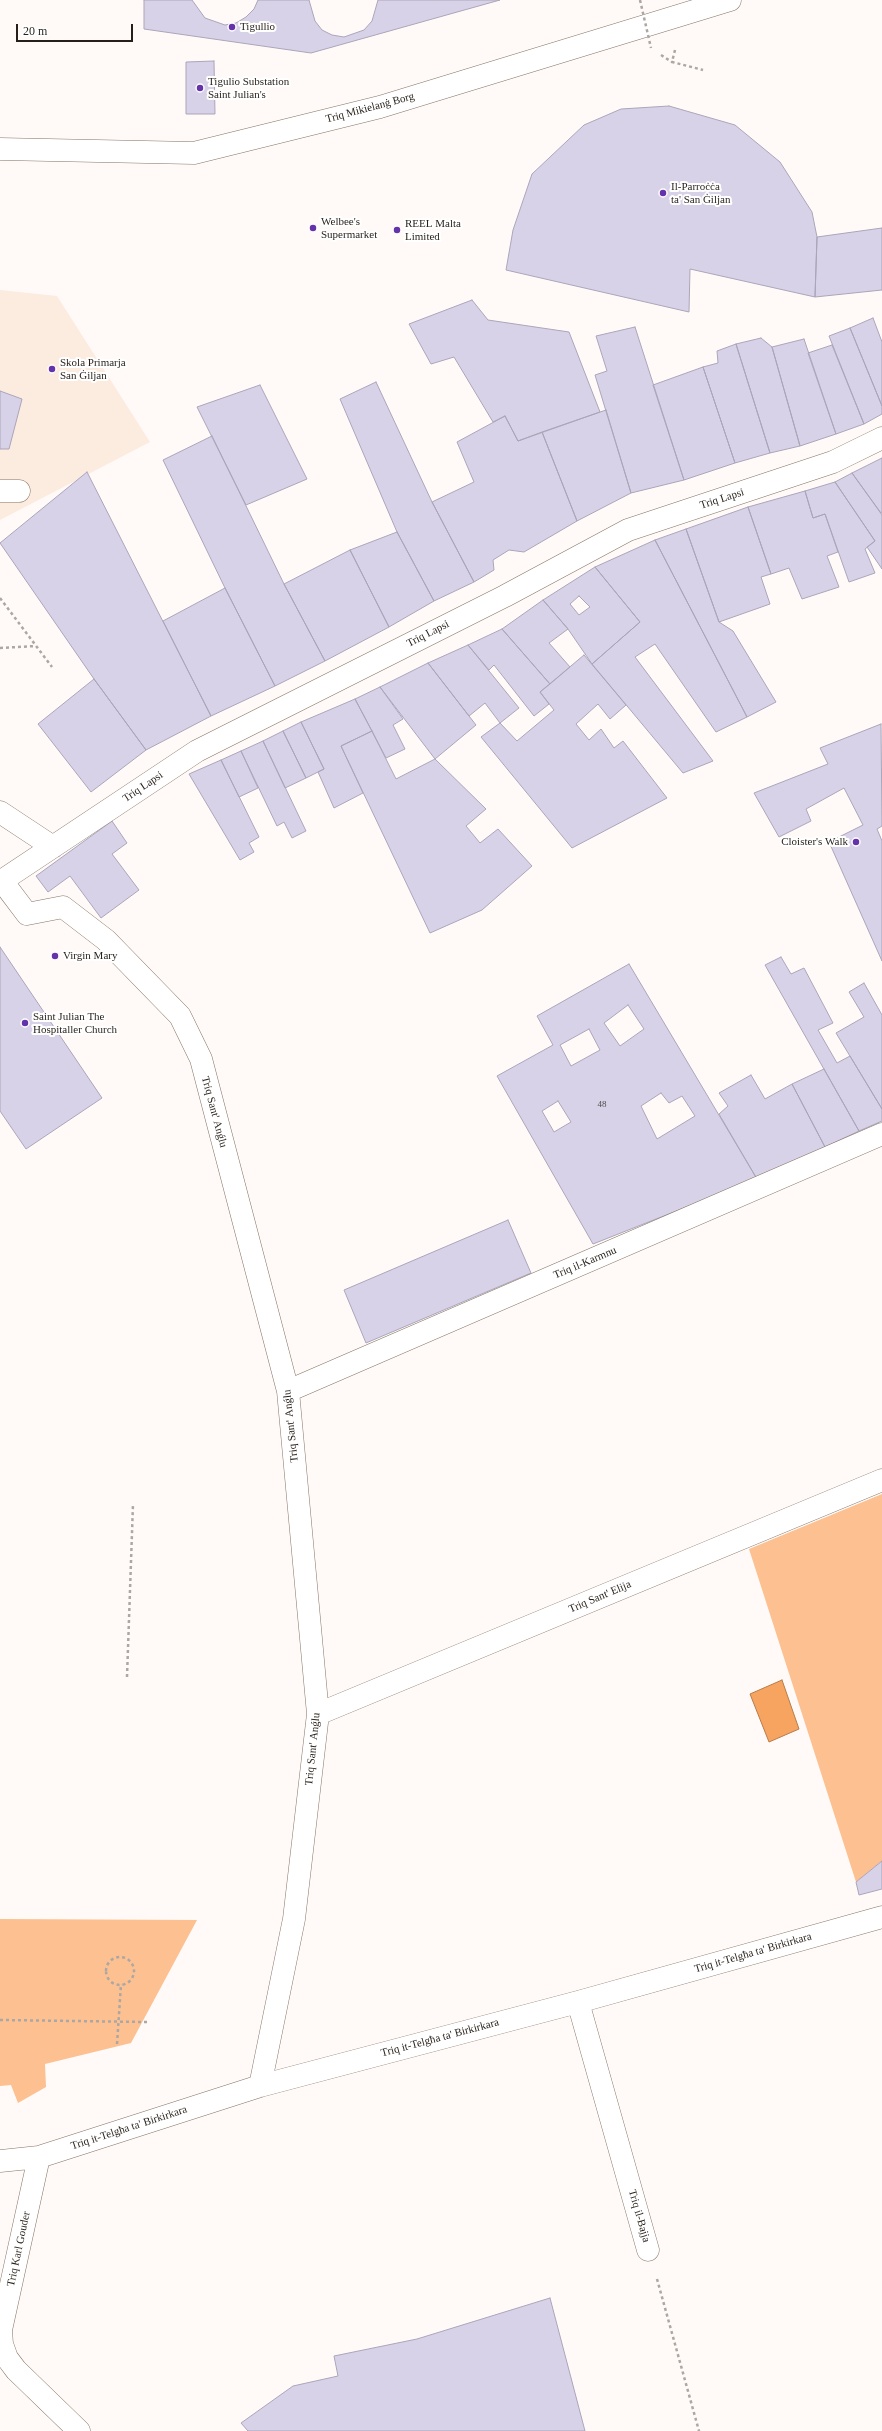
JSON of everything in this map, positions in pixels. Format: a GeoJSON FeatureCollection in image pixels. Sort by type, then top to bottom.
{"type":"FeatureCollection","features":[{"type":"Feature","properties":{"kind":"street","name":"Triq Mikielanġ Borg"},"geometry":{"type":"LineString","coordinates":[[0,149],[194,153],[380,107],[730,0]]}},
{"type":"Feature","properties":{"kind":"street","name":"Triq Lapsi"},"geometry":{"type":"LineString","coordinates":[[1,881],[197,751],[498,599],[628,530],[833,462],[882,438]]}},
{"type":"Feature","properties":{"kind":"street"},"geometry":{"type":"LineString","coordinates":[[0,812],[53,847]]}},
{"type":"Feature","properties":{"kind":"street","name":"Triq Sant' Anǵlu"},"geometry":{"type":"LineString","coordinates":[[1,881],[27,914],[63,907],[106,940],[180,1016],[201,1059],[288,1391],[318,1714],[294,1919],[260,2086]]}},
{"type":"Feature","properties":{"kind":"street","name":"Triq il-Karmnu"},"geometry":{"type":"LineString","coordinates":[[288,1391],[882,1134]]}},
{"type":"Feature","properties":{"kind":"street","name":"Triq Sant' Elija"},"geometry":{"type":"LineString","coordinates":[[318,1714],[882,1480]]}},
{"type":"Feature","properties":{"kind":"street","name":"Triq it-Telgħa ta' Birkirkara"},"geometry":{"type":"LineString","coordinates":[[0,2161],[40,2157],[260,2086],[578,2002],[882,1917]]}},
{"type":"Feature","properties":{"kind":"street","name":"Triq il-Bajja"},"geometry":{"type":"LineString","coordinates":[[578,2002],[648,2250]]}},
{"type":"Feature","properties":{"kind":"street","name":"Triq Karl Gouder"},"geometry":{"type":"LineString","coordinates":[[40,2157],[2,2330],[2,2344],[7,2358],[16,2370],[79,2431]]}},
{"type":"Feature","properties":{"kind":"path"},"geometry":{"type":"LineString","coordinates":[[640,0],[651,48]]}},
{"type":"Feature","properties":{"kind":"path"},"geometry":{"type":"LineString","coordinates":[[0,598],[52,667]]}},
{"type":"Feature","properties":{"kind":"path"},"geometry":{"type":"LineString","coordinates":[[0,648],[37,646]]}},
{"type":"Feature","properties":{"kind":"path"},"geometry":{"type":"LineString","coordinates":[[127,1677],[133,1504]]}},
{"type":"Feature","properties":{"kind":"path"},"geometry":{"type":"LineString","coordinates":[[116,1957],[129,1961],[133,1969],[129,1981],[121,1984],[112,1982],[106,1971],[109,1962],[116,1957]]}},
{"type":"Feature","properties":{"kind":"path"},"geometry":{"type":"LineString","coordinates":[[117,2044],[121,1984]]}},
{"type":"Feature","properties":{"kind":"path"},"geometry":{"type":"LineString","coordinates":[[0,2020],[147,2022]]}},
{"type":"Feature","properties":{"kind":"path","name":"Triq il-Bajja"},"geometry":{"type":"LineString","coordinates":[[648,2250],[699,2431]]}},
{"type":"Feature","properties":{"kind":"shaded area","name":"Skola Primarja San Ġiljan"},"geometry":{"type":"Polygon","coordinates":[[[0,290],[57,296],[150,442],[0,520],[0,290]]]}},
{"type":"Feature","properties":{"kind":"shaded area"},"geometry":{"type":"Polygon","coordinates":[[[882,1494],[882,1861],[856,1882],[749,1549],[882,1494]]]}},
{"type":"Feature","properties":{"kind":"shaded area"},"geometry":{"type":"Polygon","coordinates":[[[782,1680],[799,1729],[769,1742],[750,1694],[782,1680]]]}},
{"type":"Feature","properties":{"kind":"shaded area"},"geometry":{"type":"Polygon","coordinates":[[[0,1919],[197,1920],[131,2043],[45,2064],[46,2087],[18,2103],[11,2085],[0,2086],[0,1919]]]}},
{"type":"Feature","properties":{"kind":"building","name":"Tigullio"},"geometry":{"type":"Polygon","coordinates":[[[144,0],[192,0],[205,18],[225,25],[236,23],[246,17],[254,9],[258,0],[309,0],[315,21],[322,30],[332,35],[344,37],[364,30],[372,21],[378,0],[500,0],[311,53],[144,29],[144,0]]]}},
{"type":"Feature","properties":{"kind":"building","name":"Tigulio Substation Saint Julian's"},"geometry":{"type":"Polygon","coordinates":[[[214,61],[215,114],[186,114],[186,62],[214,61]]]}},
{"type":"Feature","properties":{"kind":"building","name":"Il-Parroċċa ta' San Ġiljan"},"geometry":{"type":"Polygon","coordinates":[[[669,106],[735,125],[780,162],[812,212],[817,237],[815,297],[690,269],[689,312],[506,270],[513,230],[532,174],[584,125],[621,109],[669,106]]]}},
{"type":"Feature","properties":{"kind":"building"},"geometry":{"type":"Polygon","coordinates":[[[882,228],[882,290],[815,297],[817,237],[882,228]]]}},
{"type":"Feature","properties":{"kind":"building"},"geometry":{"type":"Polygon","coordinates":[[[472,300],[488,320],[569,332],[600,412],[518,441],[505,416],[493,422],[454,357],[431,364],[409,324],[472,300]]]}},
{"type":"Feature","properties":{"kind":"building"},"geometry":{"type":"Polygon","coordinates":[[[873,318],[882,342],[882,406],[850,328],[873,318]]]}},
{"type":"Feature","properties":{"kind":"building"},"geometry":{"type":"Polygon","coordinates":[[[635,327],[684,480],[631,493],[595,375],[607,371],[596,336],[635,327]]]}},
{"type":"Feature","properties":{"kind":"building"},"geometry":{"type":"Polygon","coordinates":[[[850,328],[882,406],[882,414],[864,424],[829,336],[850,328]]]}},
{"type":"Feature","properties":{"kind":"building"},"geometry":{"type":"Polygon","coordinates":[[[761,338],[772,347],[800,446],[770,453],[736,344],[761,338]]]}},
{"type":"Feature","properties":{"kind":"building"},"geometry":{"type":"Polygon","coordinates":[[[804,339],[836,434],[800,446],[772,347],[804,339]]]}},
{"type":"Feature","properties":{"kind":"building"},"geometry":{"type":"Polygon","coordinates":[[[736,344],[770,453],[735,463],[703,367],[718,363],[717,351],[736,344]]]}},
{"type":"Feature","properties":{"kind":"building"},"geometry":{"type":"Polygon","coordinates":[[[832,345],[864,424],[836,434],[808,353],[832,345]]]}},
{"type":"Feature","properties":{"kind":"building"},"geometry":{"type":"Polygon","coordinates":[[[703,367],[735,463],[684,480],[653,385],[703,367]]]}},
{"type":"Feature","properties":{"kind":"building"},"geometry":{"type":"Polygon","coordinates":[[[376,382],[432,502],[474,582],[434,601],[397,532],[340,399],[376,382]]]}},
{"type":"Feature","properties":{"kind":"building"},"geometry":{"type":"Polygon","coordinates":[[[260,385],[307,479],[246,505],[197,407],[260,385]]]}},
{"type":"Feature","properties":{"kind":"building"},"geometry":{"type":"Polygon","coordinates":[[[0,391],[22,399],[9,449],[0,449],[0,391]]]}},
{"type":"Feature","properties":{"kind":"building"},"geometry":{"type":"Polygon","coordinates":[[[606,410],[631,493],[577,521],[542,432],[606,410]]]}},
{"type":"Feature","properties":{"kind":"building"},"geometry":{"type":"Polygon","coordinates":[[[505,416],[518,441],[542,432],[577,521],[524,552],[509,550],[493,560],[494,570],[474,582],[432,502],[474,482],[457,442],[505,416]]]}},
{"type":"Feature","properties":{"kind":"building"},"geometry":{"type":"Polygon","coordinates":[[[212,436],[284,584],[325,661],[275,686],[225,588],[163,460],[212,436]]]}},
{"type":"Feature","properties":{"kind":"building"},"geometry":{"type":"Polygon","coordinates":[[[882,458],[882,513],[881,513],[852,473],[882,458]]]}},
{"type":"Feature","properties":{"kind":"building"},"geometry":{"type":"Polygon","coordinates":[[[87,472],[211,716],[146,750],[94,679],[0,543],[87,472]]]}},
{"type":"Feature","properties":{"kind":"building"},"geometry":{"type":"Polygon","coordinates":[[[852,473],[882,515],[882,569],[867,547],[875,541],[835,482],[852,473]]]}},
{"type":"Feature","properties":{"kind":"building"},"geometry":{"type":"Polygon","coordinates":[[[835,482],[875,541],[865,549],[875,573],[849,582],[825,514],[813,518],[805,491],[835,482]]]}},
{"type":"Feature","properties":{"kind":"building"},"geometry":{"type":"Polygon","coordinates":[[[805,491],[813,518],[825,514],[838,552],[827,556],[839,587],[802,599],[789,568],[771,574],[748,507],[805,491]]]}},
{"type":"Feature","properties":{"kind":"building"},"geometry":{"type":"Polygon","coordinates":[[[748,507],[771,574],[761,577],[770,604],[719,622],[686,529],[748,507]]]}},
{"type":"Feature","properties":{"kind":"building"},"geometry":{"type":"Polygon","coordinates":[[[686,529],[719,622],[733,631],[776,702],[747,717],[655,540],[686,529]]]}},
{"type":"Feature","properties":{"kind":"building"},"geometry":{"type":"Polygon","coordinates":[[[397,532],[434,601],[389,627],[350,550],[397,532]]]}},
{"type":"Feature","properties":{"kind":"building"},"geometry":{"type":"Polygon","coordinates":[[[655,540],[747,717],[716,732],[655,644],[635,657],[713,761],[683,773],[592,664],[640,622],[595,567],[655,540]]]}},
{"type":"Feature","properties":{"kind":"building"},"geometry":{"type":"Polygon","coordinates":[[[350,550],[389,627],[325,661],[284,584],[350,550]]]}},
{"type":"Feature","properties":{"kind":"building"},"geometry":{"type":"Polygon","coordinates":[[[595,567],[640,622],[592,664],[568,629],[543,600],[595,567]],[[579,596],[570,604],[579,615],[590,607],[579,596]]]}},
{"type":"Feature","properties":{"kind":"building"},"geometry":{"type":"Polygon","coordinates":[[[225,588],[275,686],[211,716],[163,621],[225,588]]]}},
{"type":"Feature","properties":{"kind":"building"},"geometry":{"type":"Polygon","coordinates":[[[543,600],[568,629],[549,643],[570,667],[550,684],[502,629],[543,600]]]}},
{"type":"Feature","properties":{"kind":"building"},"geometry":{"type":"Polygon","coordinates":[[[502,629],[550,684],[540,692],[549,704],[534,716],[494,665],[489,670],[468,645],[502,629]]]}},
{"type":"Feature","properties":{"kind":"building"},"geometry":{"type":"Polygon","coordinates":[[[468,645],[519,708],[500,723],[485,703],[469,716],[428,663],[468,645]]]}},
{"type":"Feature","properties":{"kind":"building"},"geometry":{"type":"Polygon","coordinates":[[[584,655],[626,705],[610,719],[598,704],[576,724],[589,740],[601,729],[614,748],[623,741],[667,798],[572,848],[481,737],[500,723],[517,741],[554,710],[540,692],[584,655]]]}},
{"type":"Feature","properties":{"kind":"building"},"geometry":{"type":"Polygon","coordinates":[[[428,663],[476,725],[435,759],[380,687],[428,663]]]}},
{"type":"Feature","properties":{"kind":"building"},"geometry":{"type":"Polygon","coordinates":[[[94,679],[146,750],[91,792],[38,724],[94,679]]]}},
{"type":"Feature","properties":{"kind":"building"},"geometry":{"type":"Polygon","coordinates":[[[380,687],[403,719],[393,725],[405,749],[386,758],[355,699],[380,687]]]}},
{"type":"Feature","properties":{"kind":"building"},"geometry":{"type":"Polygon","coordinates":[[[355,699],[372,731],[341,746],[363,793],[334,808],[318,772],[324,769],[301,722],[355,699]]]}},
{"type":"Feature","properties":{"kind":"building"},"geometry":{"type":"Polygon","coordinates":[[[301,722],[324,769],[306,778],[283,731],[301,722]]]}},
{"type":"Feature","properties":{"kind":"building","name":"Cloister's Walk"},"geometry":{"type":"Polygon","coordinates":[[[881,724],[882,826],[877,829],[882,841],[882,961],[829,842],[863,825],[844,788],[806,809],[811,821],[779,837],[754,793],[828,764],[820,748],[881,724]]]}},
{"type":"Feature","properties":{"kind":"building"},"geometry":{"type":"Polygon","coordinates":[[[283,731],[306,778],[285,788],[263,741],[283,731]]]}},
{"type":"Feature","properties":{"kind":"building"},"geometry":{"type":"Polygon","coordinates":[[[372,731],[396,779],[435,759],[486,809],[466,826],[480,843],[498,829],[532,866],[482,910],[430,933],[341,746],[372,731]]]}},
{"type":"Feature","properties":{"kind":"building"},"geometry":{"type":"Polygon","coordinates":[[[263,741],[306,831],[292,838],[284,822],[277,826],[241,751],[263,741]]]}},
{"type":"Feature","properties":{"kind":"building"},"geometry":{"type":"Polygon","coordinates":[[[241,751],[258,788],[239,797],[221,760],[241,751]]]}},
{"type":"Feature","properties":{"kind":"building"},"geometry":{"type":"Polygon","coordinates":[[[221,760],[259,837],[249,843],[254,852],[240,860],[189,774],[221,760]]]}},
{"type":"Feature","properties":{"kind":"building"},"geometry":{"type":"Polygon","coordinates":[[[112,821],[127,843],[112,854],[139,890],[101,918],[70,876],[48,892],[36,876],[112,821]]]}},
{"type":"Feature","properties":{"kind":"building","name":"Saint Julian The Hospitaller Church"},"geometry":{"type":"Polygon","coordinates":[[[0,947],[102,1098],[26,1149],[0,1111],[0,947]]]}},
{"type":"Feature","properties":{"kind":"building"},"geometry":{"type":"Polygon","coordinates":[[[781,957],[791,974],[804,968],[833,1023],[818,1030],[837,1063],[850,1056],[882,1109],[882,1121],[859,1131],[765,965],[781,957]]]}},
{"type":"Feature","properties":{"kind":"building"},"geometry":{"type":"Polygon","coordinates":[[[629,964],[757,1179],[593,1244],[497,1076],[553,1045],[537,1016],[629,964]],[[628,1005],[604,1023],[620,1046],[644,1029],[628,1005]],[[589,1029],[560,1045],[571,1066],[600,1050],[589,1029]],[[661,1093],[641,1106],[657,1139],[695,1116],[682,1096],[669,1103],[661,1093]],[[558,1101],[542,1111],[554,1132],[571,1122],[558,1101]]]}},
{"type":"Feature","properties":{"kind":"building"},"geometry":{"type":"Polygon","coordinates":[[[864,983],[882,1015],[882,1109],[836,1033],[864,1017],[849,992],[864,983]]]}},
{"type":"Feature","properties":{"kind":"building"},"geometry":{"type":"Polygon","coordinates":[[[824,1069],[859,1131],[825,1147],[792,1084],[824,1069]]]}},
{"type":"Feature","properties":{"kind":"building"},"geometry":{"type":"Polygon","coordinates":[[[751,1075],[765,1099],[792,1084],[825,1147],[757,1179],[719,1114],[728,1106],[719,1093],[751,1075]]]}},
{"type":"Feature","properties":{"kind":"building"},"geometry":{"type":"Polygon","coordinates":[[[508,1220],[531,1273],[366,1343],[344,1290],[508,1220]]]}},
{"type":"Feature","properties":{"kind":"building"},"geometry":{"type":"Polygon","coordinates":[[[882,1861],[882,1889],[859,1895],[856,1882],[882,1861]]]}},
{"type":"Feature","properties":{"kind":"building"},"geometry":{"type":"Polygon","coordinates":[[[550,2298],[585,2431],[248,2431],[241,2423],[293,2386],[338,2376],[334,2356],[417,2339],[550,2298]]]}},
{"type":"Feature","properties":{"kind":"place","name":"Tigullio"},"geometry":{"type":"Point","coordinates":[232,27]}},
{"type":"Feature","properties":{"kind":"place","name":"Tigulio Substation Saint Julian's"},"geometry":{"type":"Point","coordinates":[200,88]}},
{"type":"Feature","properties":{"kind":"place","name":"Il-Parroċċa ta' San Ġiljan"},"geometry":{"type":"Point","coordinates":[663,193]}},
{"type":"Feature","properties":{"kind":"place","name":"Welbee's Supermarket"},"geometry":{"type":"Point","coordinates":[313,228]}},
{"type":"Feature","properties":{"kind":"place","name":"REEL Malta Limited"},"geometry":{"type":"Point","coordinates":[397,230]}},
{"type":"Feature","properties":{"kind":"place","name":"Skola Primarja San Ġiljan"},"geometry":{"type":"Point","coordinates":[52,369]}},
{"type":"Feature","properties":{"kind":"place","name":"Cloister's Walk"},"geometry":{"type":"Point","coordinates":[856,842]}},
{"type":"Feature","properties":{"kind":"place","name":"Virgin Mary"},"geometry":{"type":"Point","coordinates":[55,956]}},
{"type":"Feature","properties":{"kind":"place","name":"Saint Julian The Hospitaller Church"},"geometry":{"type":"Point","coordinates":[25,1023]}}]}
